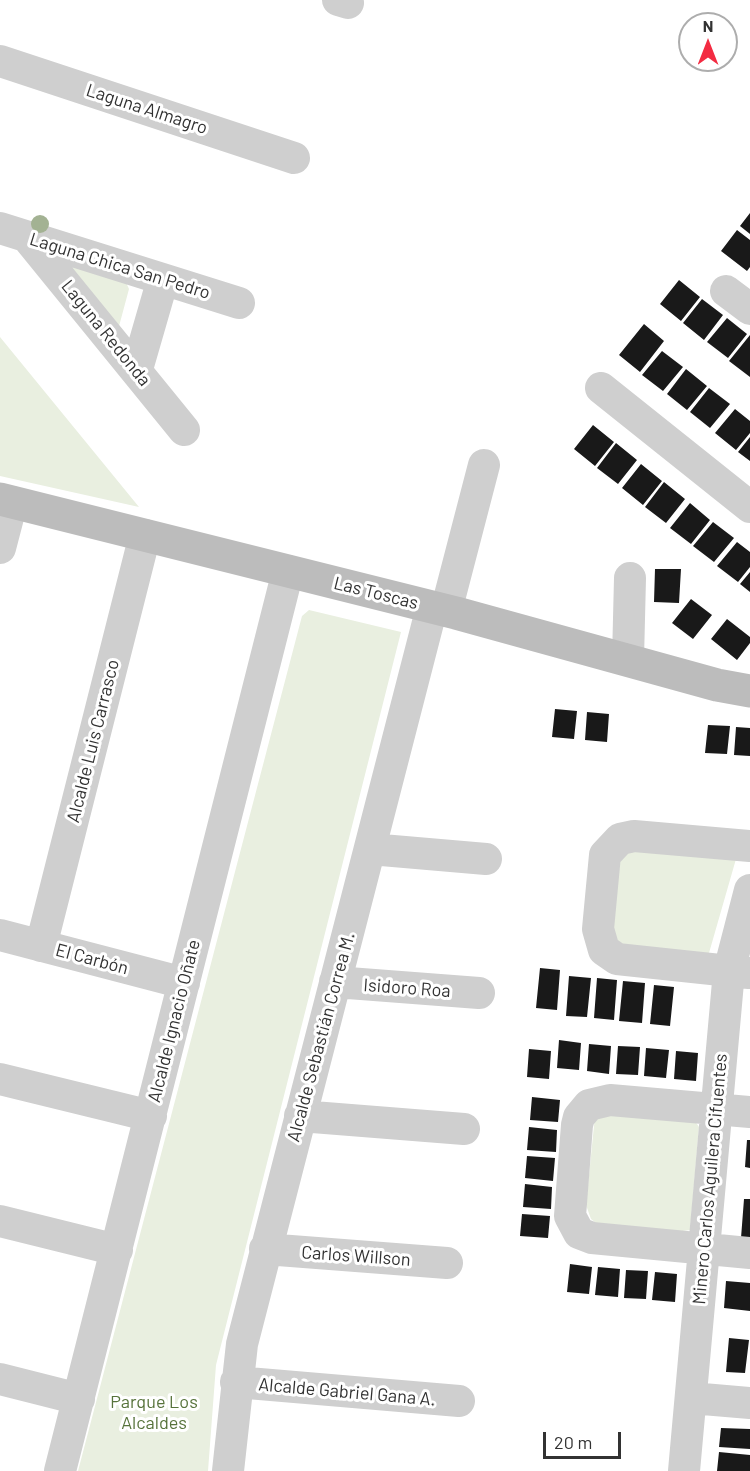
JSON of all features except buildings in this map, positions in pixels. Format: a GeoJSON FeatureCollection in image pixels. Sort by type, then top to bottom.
{"type":"FeatureCollection","features":[{"type":"Feature","properties":{"kind":"street","name":"Laguna Almagro"},"geometry":{"type":"LineString","coordinates":[[0,61],[294,158]]}},
{"type":"Feature","properties":{"kind":"street","name":"Laguna Chica San Pedro"},"geometry":{"type":"LineString","coordinates":[[14,232],[240,303]]}},
{"type":"Feature","properties":{"kind":"street","name":"Laguna Redonda"},"geometry":{"type":"LineString","coordinates":[[14,232],[136,369],[184,430]]}},
{"type":"Feature","properties":{"kind":"street"},"geometry":{"type":"LineString","coordinates":[[136,369],[163,279]]}},
{"type":"Feature","properties":{"kind":"street"},"geometry":{"type":"LineString","coordinates":[[601,388],[750,507]]}},
{"type":"Feature","properties":{"kind":"street","name":"Alcalde Sebastián Correa M."},"geometry":{"type":"LineString","coordinates":[[228,1471],[236,1382],[242,1344],[265,1249],[370,849],[439,609],[484,465]]}},
{"type":"Feature","properties":{"kind":"street"},"geometry":{"type":"LineString","coordinates":[[0,548],[6,500]]}},
{"type":"Feature","properties":{"kind":"street","name":"Las Toscas"},"geometry":{"type":"LineString","coordinates":[[6,500],[439,609],[717,685],[750,691]]}},
{"type":"Feature","properties":{"kind":"street","name":"Alcalde Luis Carrasco"},"geometry":{"type":"LineString","coordinates":[[41,946],[145,535]]}},
{"type":"Feature","properties":{"kind":"street","name":"Alcalde Ignacio Oñate"},"geometry":{"type":"LineString","coordinates":[[60,1471],[288,571]]}},
{"type":"Feature","properties":{"kind":"street"},"geometry":{"type":"LineString","coordinates":[[628,659],[630,578]]}},
{"type":"Feature","properties":{"kind":"street"},"geometry":{"type":"LineString","coordinates":[[740,972],[625,960],[610,955],[604,950],[598,929],[605,855],[614,843],[634,836],[750,846]]}},
{"type":"Feature","properties":{"kind":"street"},"geometry":{"type":"LineString","coordinates":[[370,849],[486,859]]}},
{"type":"Feature","properties":{"kind":"street","name":"Minero Carlos Aguilera Cifuentes"},"geometry":{"type":"LineString","coordinates":[[684,1471],[716,1109],[740,972],[750,890]]}},
{"type":"Feature","properties":{"kind":"street","name":"El Carbón"},"geometry":{"type":"LineString","coordinates":[[0,936],[184,984]]}},
{"type":"Feature","properties":{"kind":"street","name":"Isidoro Roa"},"geometry":{"type":"LineString","coordinates":[[335,982],[479,993]]}},
{"type":"Feature","properties":{"kind":"street"},"geometry":{"type":"LineString","coordinates":[[0,1079],[150,1116]]}},
{"type":"Feature","properties":{"kind":"street"},"geometry":{"type":"LineString","coordinates":[[750,1112],[610,1100],[589,1105],[579,1117],[577,1125],[570,1216],[579,1233],[591,1238],[750,1253]]}},
{"type":"Feature","properties":{"kind":"street"},"geometry":{"type":"LineString","coordinates":[[300,1116],[464,1129]]}},
{"type":"Feature","properties":{"kind":"street"},"geometry":{"type":"LineString","coordinates":[[0,1221],[117,1250]]}},
{"type":"Feature","properties":{"kind":"street","name":"Carlos Willson"},"geometry":{"type":"LineString","coordinates":[[265,1249],[447,1263]]}},
{"type":"Feature","properties":{"kind":"street"},"geometry":{"type":"LineString","coordinates":[[0,1379],[79,1399]]}},
{"type":"Feature","properties":{"kind":"street","name":"Alcalde Gabriel Gana A."},"geometry":{"type":"LineString","coordinates":[[236,1382],[459,1401]]}},
{"type":"Feature","properties":{"kind":"street"},"geometry":{"type":"LineString","coordinates":[[691,1398],[750,1403]]}},
{"type":"Feature","properties":{"kind":"green space"},"geometry":{"type":"Polygon","coordinates":[[[57,258],[124,278],[129,289],[118,330],[57,258]]]}},
{"type":"Feature","properties":{"kind":"green space"},"geometry":{"type":"Polygon","coordinates":[[[0,337],[139,507],[0,476],[0,337]]]}},
{"type":"Feature","properties":{"kind":"green space","name":"Parque Los Alcaldes"},"geometry":{"type":"Polygon","coordinates":[[[309,610],[401,632],[216,1365],[208,1471],[78,1471],[302,616],[309,610]]]}},
{"type":"Feature","properties":{"kind":"green space"},"geometry":{"type":"Polygon","coordinates":[[[620,848],[736,859],[709,953],[702,961],[611,949],[620,848]]]}},
{"type":"Feature","properties":{"kind":"green space"},"geometry":{"type":"Polygon","coordinates":[[[602,1110],[693,1118],[699,1127],[690,1230],[675,1232],[601,1227],[591,1219],[586,1205],[595,1116],[602,1110]]]}}]}
